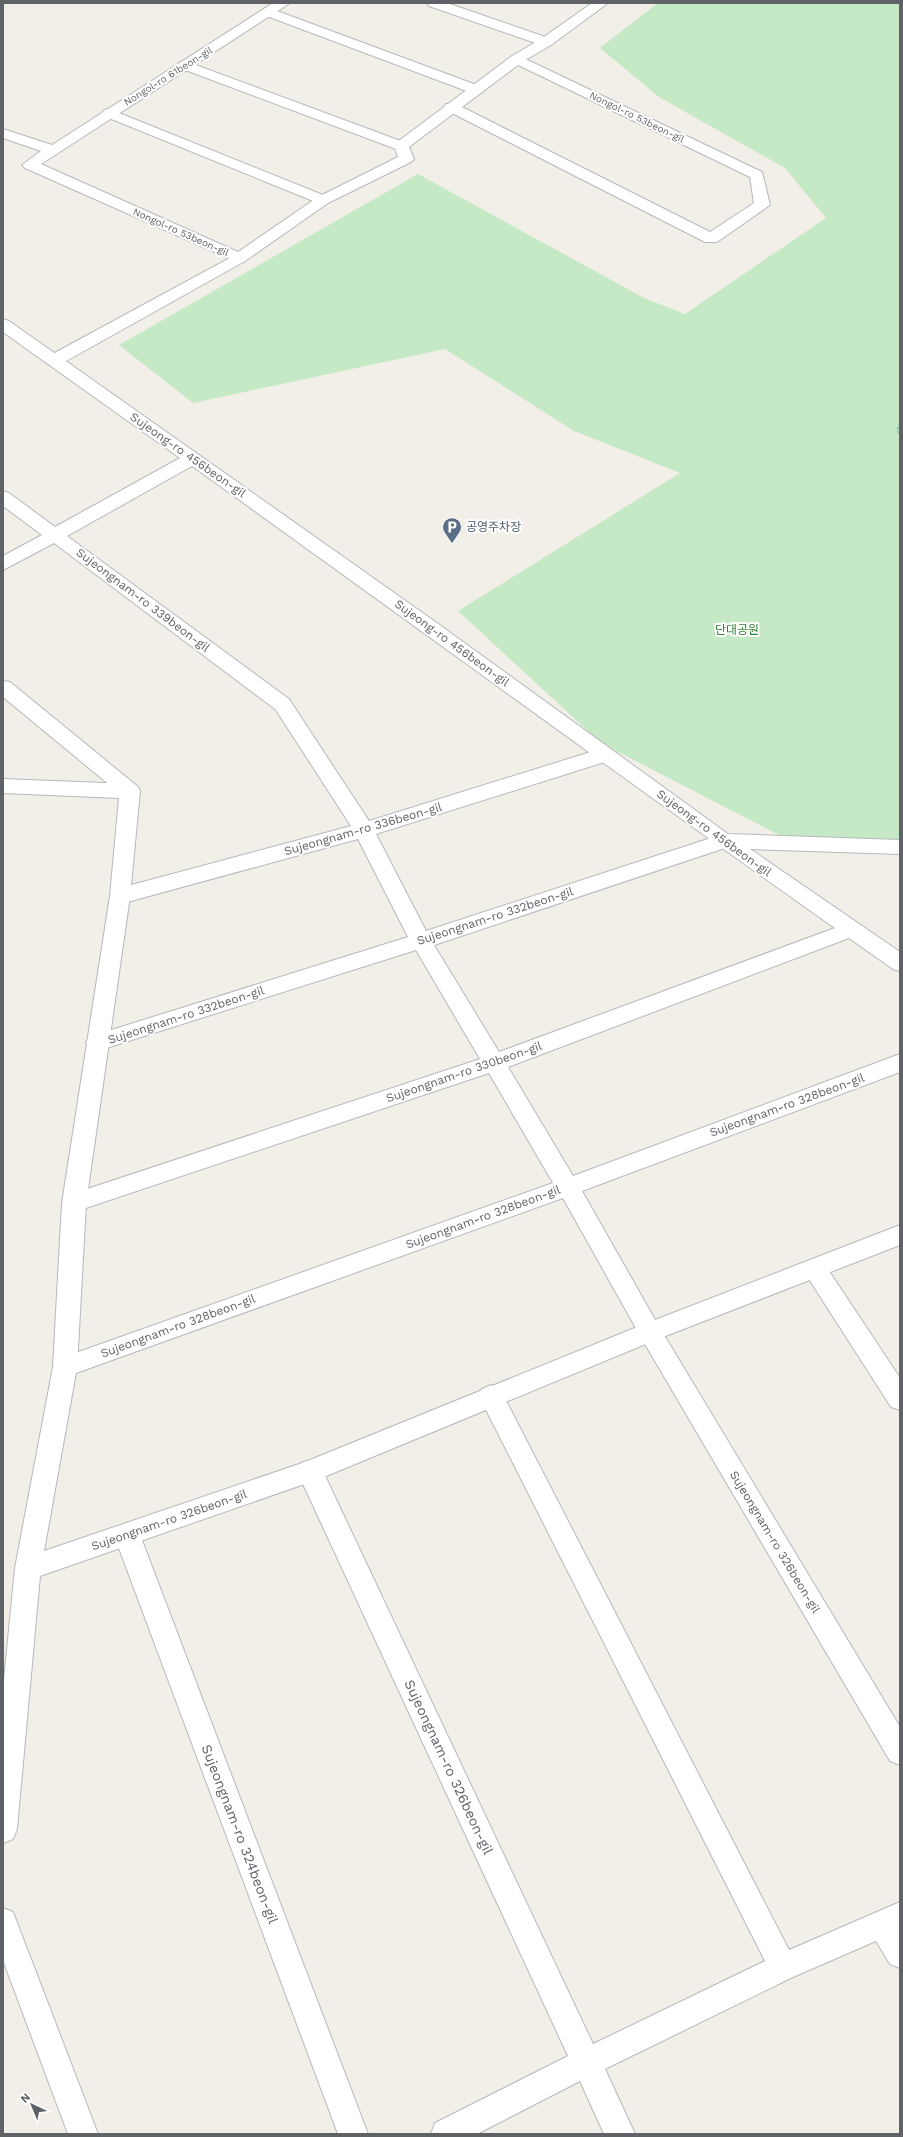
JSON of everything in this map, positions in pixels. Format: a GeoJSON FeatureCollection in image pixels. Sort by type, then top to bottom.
{"type":"FeatureCollection","features":[{"type":"Feature","properties":{"kind":"street","name":"Nongol-ro 61beon-gil"},"geometry":{"type":"LineString","coordinates":[[30,164],[283,3]]}},
{"type":"Feature","properties":{"kind":"street"},"geometry":{"type":"LineString","coordinates":[[434,3],[546,42]]}},
{"type":"Feature","properties":{"kind":"street"},"geometry":{"type":"LineString","coordinates":[[185,65],[401,146],[451,107],[601,3]]}},
{"type":"Feature","properties":{"kind":"street"},"geometry":{"type":"LineString","coordinates":[[269,12],[477,90]]}},
{"type":"Feature","properties":{"kind":"street","name":"Nongol-ro 53beon-gil"},"geometry":{"type":"LineString","coordinates":[[451,107],[711,239],[762,205],[757,175],[517,60]]}},
{"type":"Feature","properties":{"kind":"street"},"geometry":{"type":"LineString","coordinates":[[109,113],[323,200]]}},
{"type":"Feature","properties":{"kind":"street"},"geometry":{"type":"LineString","coordinates":[[3,134],[53,150]]}},
{"type":"Feature","properties":{"kind":"street","name":"Nongol-ro 53beon-gil"},"geometry":{"type":"LineString","coordinates":[[30,164],[239,258],[323,200],[406,159],[401,146]]}},
{"type":"Feature","properties":{"kind":"street"},"geometry":{"type":"LineString","coordinates":[[55,360],[239,258]]}},
{"type":"Feature","properties":{"kind":"street","name":"Sujeong-ro 456beon-gil"},"geometry":{"type":"LineString","coordinates":[[3,324],[430,627],[724,841],[900,964]]}},
{"type":"Feature","properties":{"kind":"street"},"geometry":{"type":"LineString","coordinates":[[3,564],[193,458]]}},
{"type":"Feature","properties":{"kind":"street","name":"Sujeongnam-ro 339beon-gil"},"geometry":{"type":"LineString","coordinates":[[3,497],[282,704],[364,830]]}},
{"type":"Feature","properties":{"kind":"street"},"geometry":{"type":"LineString","coordinates":[[3,687],[130,791]]}},
{"type":"Feature","properties":{"kind":"street","name":"Sujeongnam-ro 336beon-gil"},"geometry":{"type":"LineString","coordinates":[[120,896],[364,830],[604,755]]}},
{"type":"Feature","properties":{"kind":"street"},"geometry":{"type":"LineString","coordinates":[[3,786],[130,791]]}},
{"type":"Feature","properties":{"kind":"street"},"geometry":{"type":"LineString","coordinates":[[3,1829],[28,1568],[65,1366],[74,1203],[120,896],[130,791]]}},
{"type":"Feature","properties":{"kind":"street"},"geometry":{"type":"LineString","coordinates":[[364,830],[421,941],[568,1187],[650,1332]]}},
{"type":"Feature","properties":{"kind":"street","name":"Sujeongnam-ro 332beon-gil"},"geometry":{"type":"LineString","coordinates":[[97,1043],[421,941],[724,841],[900,847]]}},
{"type":"Feature","properties":{"kind":"street","name":"Sujeongnam-ro 330beon-gil"},"geometry":{"type":"LineString","coordinates":[[74,1203],[494,1063],[850,930]]}},
{"type":"Feature","properties":{"kind":"street","name":"Sujeongnam-ro 328beon-gil"},"geometry":{"type":"LineString","coordinates":[[65,1366],[568,1187],[900,1063]]}},
{"type":"Feature","properties":{"kind":"street","name":"Sujeongnam-ro 326beon-gil"},"geometry":{"type":"LineString","coordinates":[[28,1568],[310,1471],[650,1332],[900,1235]]}},
{"type":"Feature","properties":{"kind":"street"},"geometry":{"type":"LineString","coordinates":[[815,1269],[900,1399]]}},
{"type":"Feature","properties":{"kind":"street","name":"Sujeongnam-ro 326beon-gil"},"geometry":{"type":"LineString","coordinates":[[650,1332],[900,1752]]}},
{"type":"Feature","properties":{"kind":"street"},"geometry":{"type":"LineString","coordinates":[[491,1396],[783,1967]]}},
{"type":"Feature","properties":{"kind":"street","name":"Sujeongnam-ro 326beon-gil"},"geometry":{"type":"LineString","coordinates":[[310,1471],[620,2134]]}},
{"type":"Feature","properties":{"kind":"street","name":"Sujeongnam-ro 324beon-gil"},"geometry":{"type":"LineString","coordinates":[[127,1534],[353,2134]]}},
{"type":"Feature","properties":{"kind":"street"},"geometry":{"type":"LineString","coordinates":[[446,2134],[587,2062],[783,1967],[892,1920],[900,1954]]}},
{"type":"Feature","properties":{"kind":"street"},"geometry":{"type":"LineString","coordinates":[[3,1922],[83,2134]]}},
{"type":"Feature","properties":{"kind":"path"},"geometry":{"type":"LineString","coordinates":[[900,423],[897,431],[900,434]]}},
{"type":"Feature","properties":{"kind":"green space","name":"단대공원"},"geometry":{"type":"Polygon","coordinates":[[[658,3],[900,3],[900,845],[779,835],[601,743],[458,611],[680,473],[574,431],[445,349],[193,403],[119,345],[418,174],[644,298],[685,314],[826,218],[785,168],[659,97],[600,48],[658,3]]]}},
{"type":"Feature","properties":{"kind":"place","name":"공영주차장"},"geometry":{"type":"Point","coordinates":[452,544]}}]}
